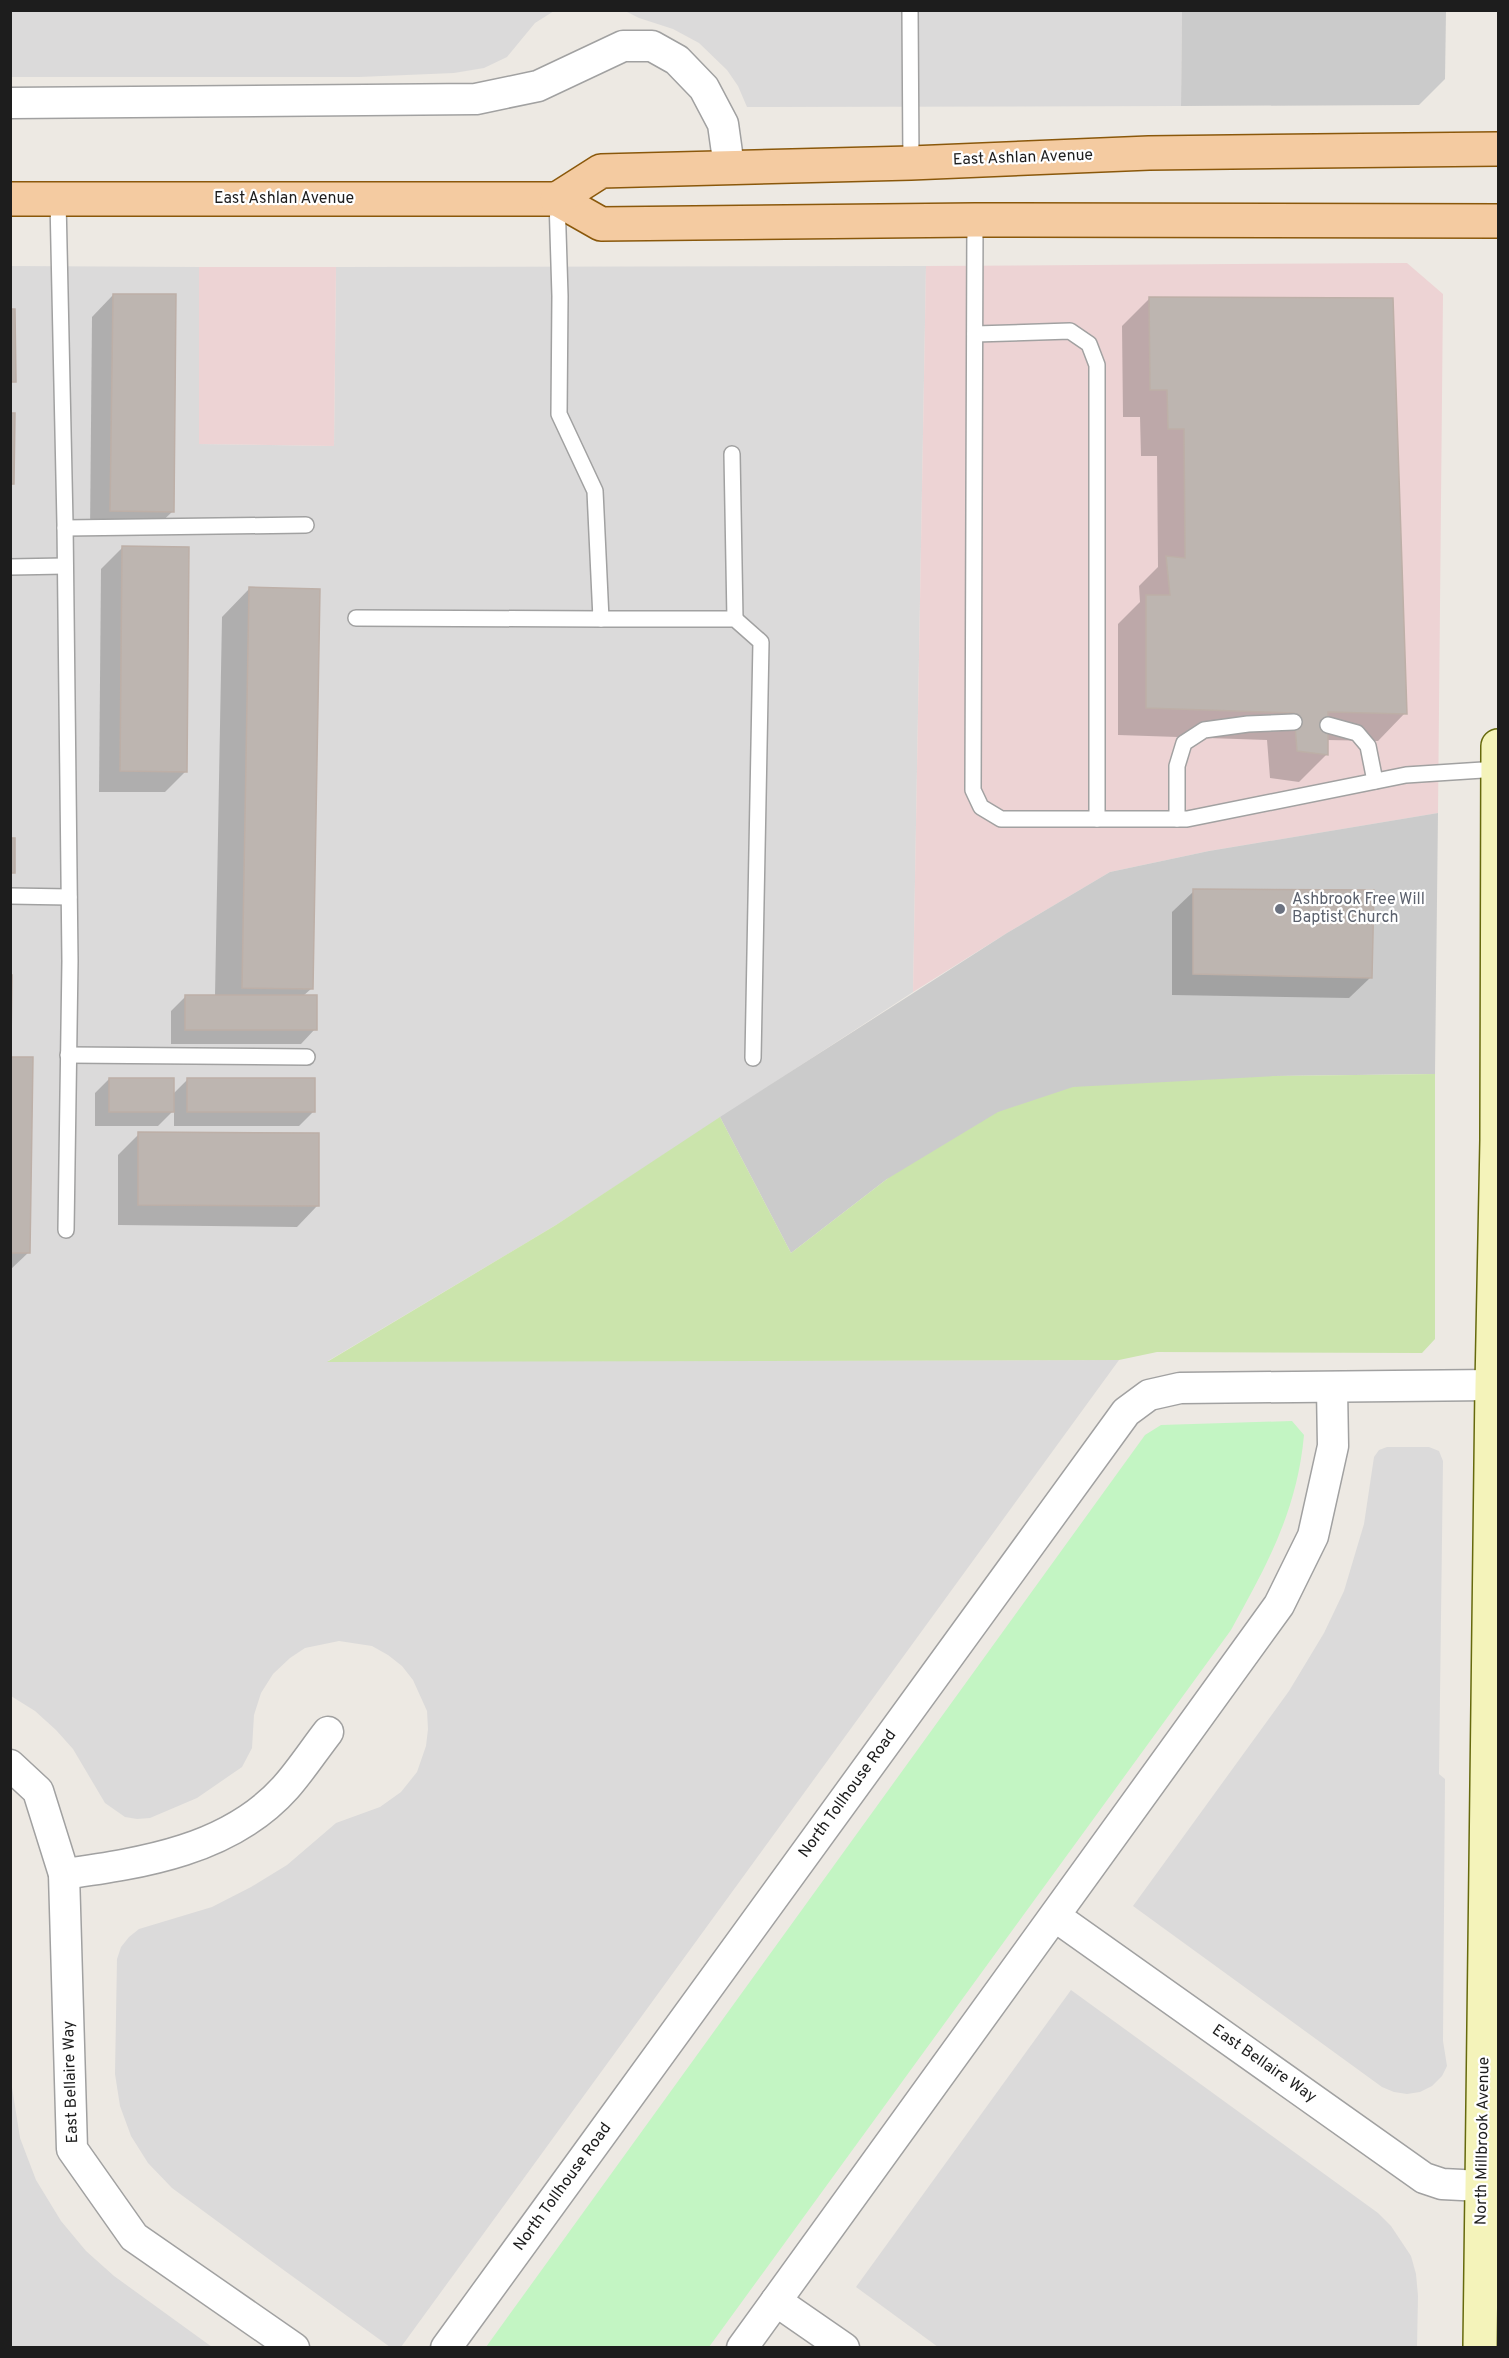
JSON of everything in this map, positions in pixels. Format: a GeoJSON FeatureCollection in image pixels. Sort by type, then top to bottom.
{"type":"FeatureCollection","features":[{"type":"Feature","properties":{"kind":"main road","name":"East Ashlan Avenue"},"geometry":{"type":"LineString","coordinates":[[557,199],[601,171],[911,163],[1149,153],[1498,149]]}},
{"type":"Feature","properties":{"kind":"main road","name":"East Ashlan Avenue"},"geometry":{"type":"LineString","coordinates":[[10,199],[557,199],[601,224],[975,220],[1498,220]]}},
{"type":"Feature","properties":{"kind":"street"},"geometry":{"type":"LineString","coordinates":[[10,103],[476,99],[538,86],[623,46],[652,46],[677,60],[704,88],[723,124],[729,167]]}},
{"type":"Feature","properties":{"kind":"street","name":"North Millbrook Avenue"},"geometry":{"type":"LineString","coordinates":[[1480,2348],[1482,2186],[1492,1947],[1492,1385],[1498,1140],[1498,746]]}},
{"type":"Feature","properties":{"kind":"street","name":"North Tollhouse Road"},"geometry":{"type":"LineString","coordinates":[[446,2348],[1126,1412],[1149,1395],[1180,1388],[1492,1385]]}},
{"type":"Feature","properties":{"kind":"street"},"geometry":{"type":"LineString","coordinates":[[742,2348],[1056,1917],[1279,1605],[1313,1536],[1333,1446],[1332,1388]]}},
{"type":"Feature","properties":{"kind":"street"},"geometry":{"type":"LineString","coordinates":[[64,1874],[116,1867],[199,1847],[249,1821],[286,1788],[328,1732]]}},
{"type":"Feature","properties":{"kind":"street","name":"East Bellaire Way"},"geometry":{"type":"LineString","coordinates":[[10,1765],[38,1791],[64,1874],[72,2149],[134,2237],[294,2348]]}},
{"type":"Feature","properties":{"kind":"street","name":"East Bellaire Way"},"geometry":{"type":"LineString","coordinates":[[1056,1917],[1424,2178],[1442,2184],[1482,2186]]}},
{"type":"Feature","properties":{"kind":"street"},"geometry":{"type":"LineString","coordinates":[[776,2301],[844,2348]]}},
{"type":"Feature","properties":{"kind":"lane"},"geometry":{"type":"LineString","coordinates":[[910,10],[911,163]]}},
{"type":"Feature","properties":{"kind":"lane"},"geometry":{"type":"LineString","coordinates":[[557,199],[560,296],[559,414],[596,491],[601,619]]}},
{"type":"Feature","properties":{"kind":"lane"},"geometry":{"type":"LineString","coordinates":[[58,200],[65,528],[69,897],[66,1230]]}},
{"type":"Feature","properties":{"kind":"lane"},"geometry":{"type":"LineString","coordinates":[[975,220],[973,790],[981,807],[1001,819],[1177,819],[1406,775],[1498,769]]}},
{"type":"Feature","properties":{"kind":"lane"},"geometry":{"type":"LineString","coordinates":[[975,334],[1071,331],[1089,344],[1096,365],[1096,819]]}},
{"type":"Feature","properties":{"kind":"lane"},"geometry":{"type":"LineString","coordinates":[[732,454],[735,618]]}},
{"type":"Feature","properties":{"kind":"lane"},"geometry":{"type":"LineString","coordinates":[[65,528],[306,525]]}},
{"type":"Feature","properties":{"kind":"lane"},"geometry":{"type":"LineString","coordinates":[[10,567],[65,566]]}},
{"type":"Feature","properties":{"kind":"lane"},"geometry":{"type":"LineString","coordinates":[[356,618],[735,618],[761,642],[753,1058]]}},
{"type":"Feature","properties":{"kind":"lane"},"geometry":{"type":"LineString","coordinates":[[1177,819],[1177,766],[1184,743],[1204,730],[1248,724],[1294,722]]}},
{"type":"Feature","properties":{"kind":"lane"},"geometry":{"type":"LineString","coordinates":[[1328,725],[1357,733],[1368,746],[1375,781]]}},
{"type":"Feature","properties":{"kind":"lane"},"geometry":{"type":"LineString","coordinates":[[10,896],[69,897]]}},
{"type":"Feature","properties":{"kind":"lane"},"geometry":{"type":"LineString","coordinates":[[68,1055],[307,1057]]}},
{"type":"Feature","properties":{"kind":"shaded area"},"geometry":{"type":"Polygon","coordinates":[[[10,11],[554,11],[535,23],[507,57],[484,68],[454,73],[359,77],[11,77],[10,11]]]}},
{"type":"Feature","properties":{"kind":"shaded area"},"geometry":{"type":"Polygon","coordinates":[[[625,11],[1182,11],[1181,106],[747,107],[738,86],[727,70],[699,43],[673,29],[625,11]]]}},
{"type":"Feature","properties":{"kind":"shaded area"},"geometry":{"type":"Polygon","coordinates":[[[1182,11],[1446,11],[1445,79],[1419,105],[1181,106],[1182,11]]]}},
{"type":"Feature","properties":{"kind":"shaded area"},"geometry":{"type":"Polygon","coordinates":[[[1407,263],[1443,294],[1438,813],[1209,851],[1110,872],[913,992],[926,266],[1407,263]]]}},
{"type":"Feature","properties":{"kind":"shaded area"},"geometry":{"type":"Polygon","coordinates":[[[10,266],[199,267],[199,444],[334,446],[336,267],[926,266],[913,992],[556,1225],[328,1361],[1119,1360],[401,2347],[390,2347],[285,2271],[172,2188],[148,2163],[131,2136],[120,2106],[115,2074],[117,1959],[121,1947],[139,1929],[212,1907],[251,1887],[287,1865],[336,1823],[380,1807],[401,1792],[417,1772],[426,1746],[428,1729],[427,1711],[413,1680],[402,1666],[372,1646],[339,1641],[305,1648],[273,1674],[261,1693],[254,1715],[252,1748],[242,1767],[197,1798],[150,1818],[137,1819],[125,1817],[105,1803],[73,1749],[35,1711],[11,1696],[10,266]]]}},
{"type":"Feature","properties":{"kind":"shaded area"},"geometry":{"type":"Polygon","coordinates":[[[199,267],[336,267],[334,446],[199,444],[199,267]]]}},
{"type":"Feature","properties":{"kind":"shaded area"},"geometry":{"type":"Polygon","coordinates":[[[1438,813],[1435,1074],[1275,1076],[887,1179],[791,1253],[720,1117],[1007,933],[1110,872],[1209,851],[1438,813]]]}},
{"type":"Feature","properties":{"kind":"shaded area"},"geometry":{"type":"Polygon","coordinates":[[[1387,1447],[1429,1447],[1439,1451],[1443,1461],[1439,1774],[1445,1779],[1443,2041],[1447,2066],[1442,2076],[1432,2086],[1420,2092],[1407,2094],[1382,2087],[1133,1906],[1289,1691],[1324,1633],[1344,1591],[1364,1524],[1374,1457],[1379,1450],[1387,1447]]]}},
{"type":"Feature","properties":{"kind":"shaded area"},"geometry":{"type":"Polygon","coordinates":[[[1071,1990],[1378,2213],[1391,2226],[1411,2256],[1416,2274],[1417,2347],[938,2347],[856,2287],[1071,1990]]]}},
{"type":"Feature","properties":{"kind":"shaded area"},"geometry":{"type":"Polygon","coordinates":[[[11,2081],[20,2138],[36,2180],[61,2221],[86,2251],[114,2276],[212,2347],[11,2347],[11,2081]]]}},
{"type":"Feature","properties":{"kind":"green space"},"geometry":{"type":"Polygon","coordinates":[[[1435,1074],[1435,1339],[1422,1353],[1157,1352],[1119,1360],[327,1362],[556,1225],[720,1117],[791,1253],[887,1179],[998,1112],[1073,1087],[1275,1076],[1435,1074]]]}},
{"type":"Feature","properties":{"kind":"green space"},"geometry":{"type":"Polygon","coordinates":[[[1292,1421],[1304,1435],[1295,1488],[1268,1560],[1231,1630],[709,2347],[486,2347],[1145,1435],[1161,1425],[1292,1421]]]}},
{"type":"Feature","properties":{"kind":"building"},"geometry":{"type":"Polygon","coordinates":[[[113,294],[176,294],[174,512],[110,511],[113,294]]]}},
{"type":"Feature","properties":{"kind":"building"},"geometry":{"type":"Polygon","coordinates":[[[1149,297],[1393,298],[1407,714],[1328,712],[1328,755],[1297,751],[1294,713],[1146,708],[1146,595],[1170,595],[1166,556],[1185,558],[1184,429],[1168,429],[1167,390],[1150,390],[1149,297]]]}},
{"type":"Feature","properties":{"kind":"building"},"geometry":{"type":"Polygon","coordinates":[[[10,309],[15,309],[16,382],[10,382],[10,309]]]}},
{"type":"Feature","properties":{"kind":"building"},"geometry":{"type":"Polygon","coordinates":[[[10,413],[15,413],[14,484],[10,484],[10,413]]]}},
{"type":"Feature","properties":{"kind":"building"},"geometry":{"type":"Polygon","coordinates":[[[122,546],[189,547],[187,772],[120,771],[122,546]]]}},
{"type":"Feature","properties":{"kind":"building"},"geometry":{"type":"Polygon","coordinates":[[[249,587],[320,589],[313,989],[242,988],[249,587]]]}},
{"type":"Feature","properties":{"kind":"building"},"geometry":{"type":"Polygon","coordinates":[[[10,838],[15,838],[15,873],[10,873],[10,838]]]}},
{"type":"Feature","properties":{"kind":"building"},"geometry":{"type":"Polygon","coordinates":[[[1193,889],[1374,890],[1372,978],[1193,974],[1193,889]]]}},
{"type":"Feature","properties":{"kind":"building"},"geometry":{"type":"Polygon","coordinates":[[[10,975],[12,975],[11,1043],[10,1043],[10,975]]]}},
{"type":"Feature","properties":{"kind":"building"},"geometry":{"type":"Polygon","coordinates":[[[185,995],[317,995],[317,1030],[185,1030],[185,995]]]}},
{"type":"Feature","properties":{"kind":"building"},"geometry":{"type":"Polygon","coordinates":[[[10,1057],[33,1057],[30,1253],[10,1253],[10,1057]]]}},
{"type":"Feature","properties":{"kind":"building"},"geometry":{"type":"Polygon","coordinates":[[[109,1078],[174,1078],[174,1112],[109,1112],[109,1078]]]}},
{"type":"Feature","properties":{"kind":"building"},"geometry":{"type":"Polygon","coordinates":[[[187,1078],[315,1078],[315,1112],[187,1112],[187,1078]]]}},
{"type":"Feature","properties":{"kind":"building"},"geometry":{"type":"Polygon","coordinates":[[[138,1132],[319,1133],[319,1206],[138,1205],[138,1132]]]}},
{"type":"Feature","properties":{"kind":"place","name":"Ashbrook Free Will Baptist Church"},"geometry":{"type":"Point","coordinates":[1280,909]}}]}
